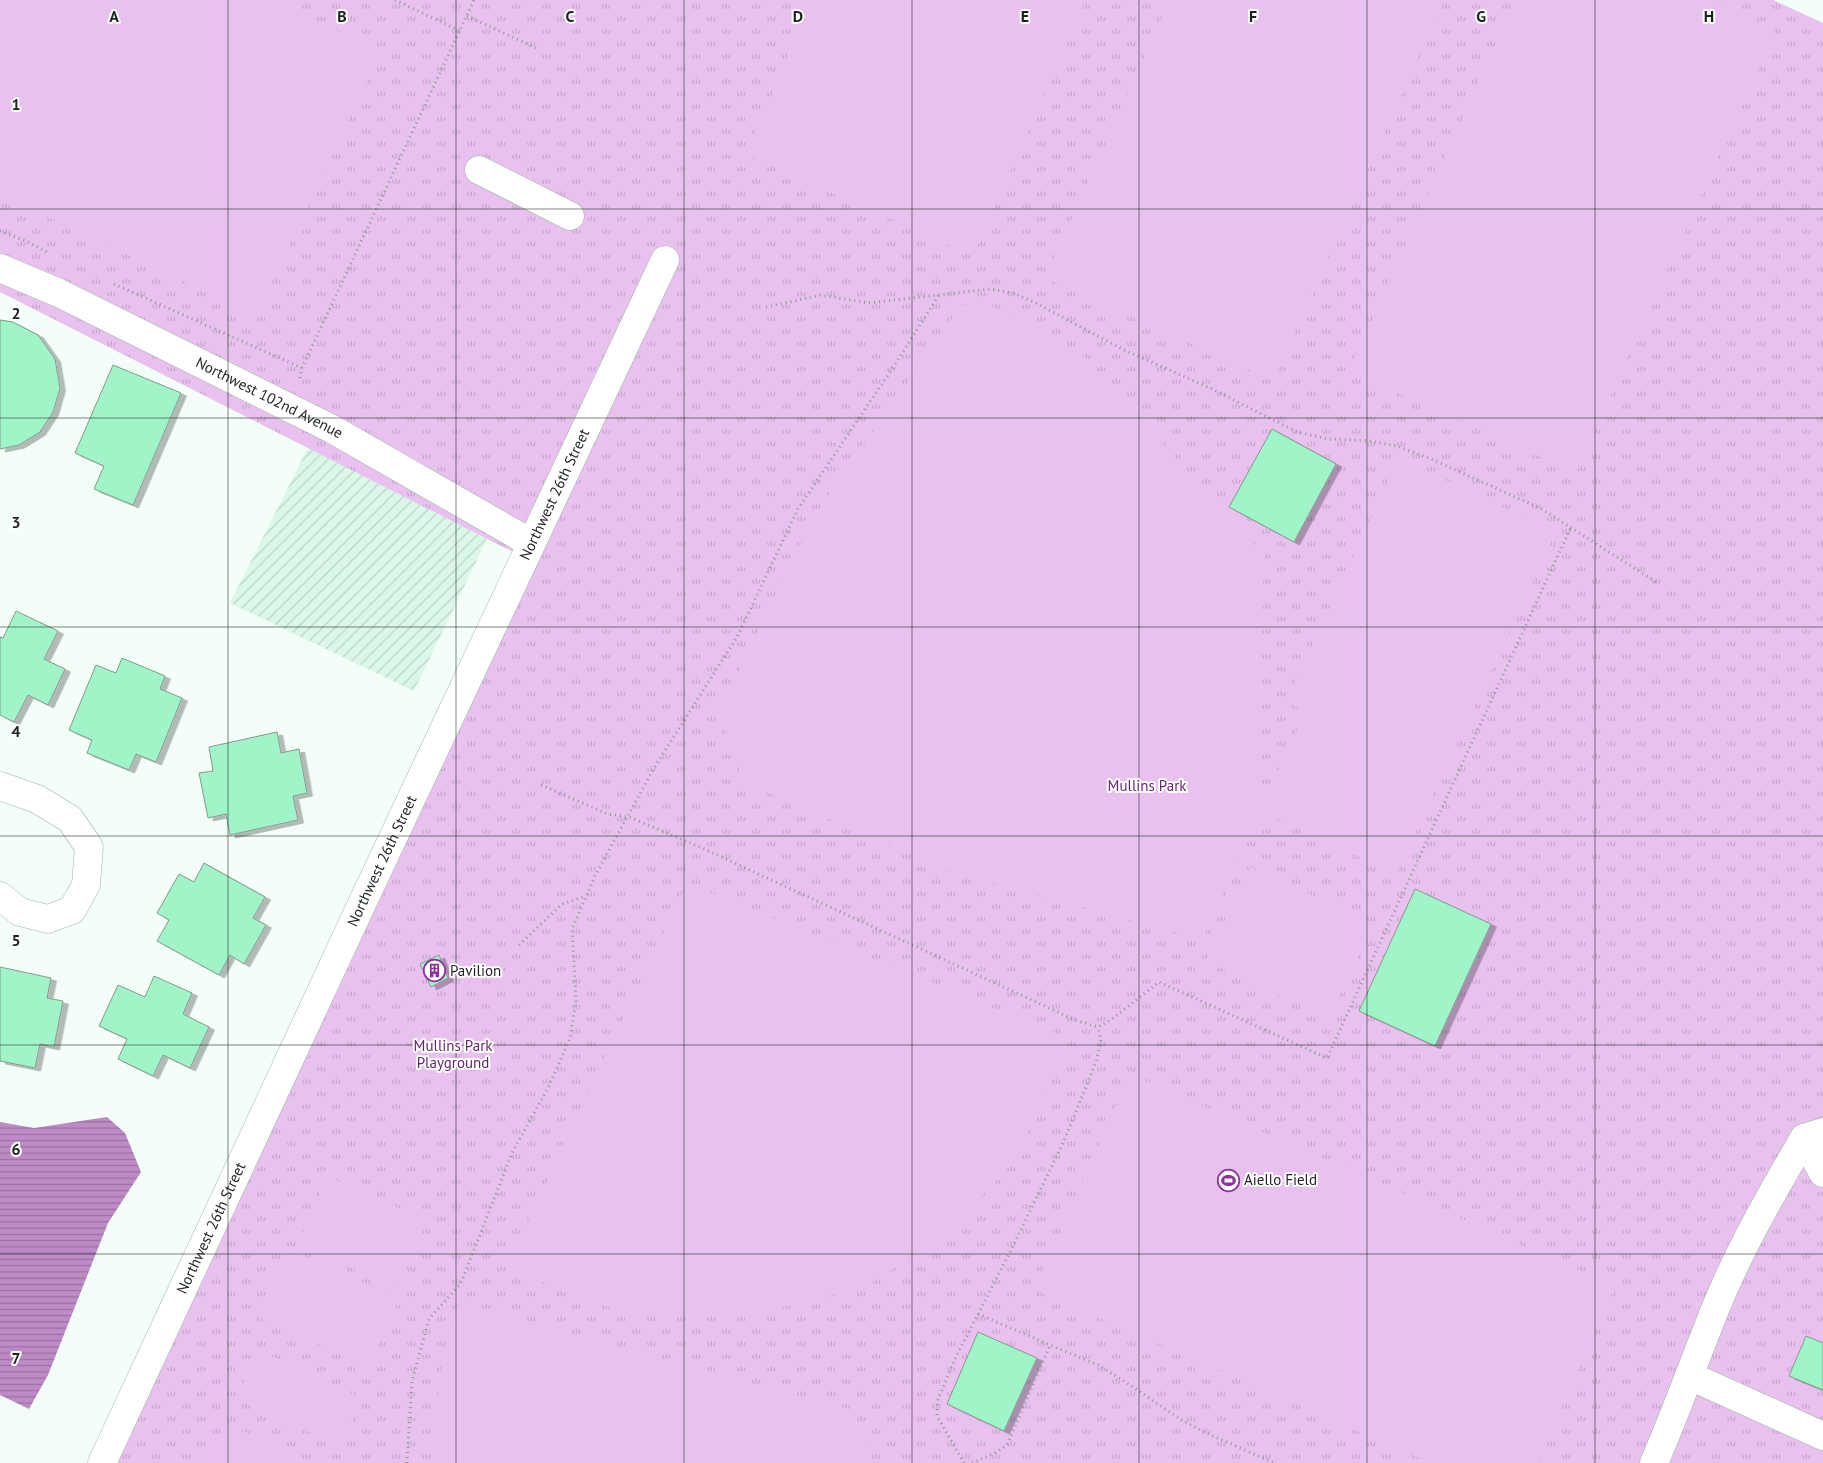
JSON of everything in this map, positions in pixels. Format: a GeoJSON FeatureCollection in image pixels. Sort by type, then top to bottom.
{"type":"FeatureCollection","features":[{"type":"Feature","properties":{"kind":"street"},"geometry":{"type":"LineString","coordinates":[[479,170],[570,216]]}},
{"type":"Feature","properties":{"kind":"street","name":"Northwest 26th Street"},"geometry":{"type":"LineString","coordinates":[[102,1463],[665,260]]}},
{"type":"Feature","properties":{"kind":"street","name":"Northwest 102nd Avenue"},"geometry":{"type":"LineString","coordinates":[[0,268],[59,293],[332,429],[531,543]]}},
{"type":"Feature","properties":{"kind":"street"},"geometry":{"type":"LineString","coordinates":[[0,786],[37,799],[70,819],[89,847],[86,885],[72,910],[48,919],[20,912],[0,896]]}},
{"type":"Feature","properties":{"kind":"street"},"geometry":{"type":"LineString","coordinates":[[1813,1135],[1823,1173]]}},
{"type":"Feature","properties":{"kind":"street"},"geometry":{"type":"LineString","coordinates":[[1654,1463],[1717,1306],[1746,1242],[1771,1194],[1813,1135]]}},
{"type":"Feature","properties":{"kind":"street"},"geometry":{"type":"LineString","coordinates":[[1690,1376],[1823,1436]]}},
{"type":"Feature","properties":{"kind":"path"},"geometry":{"type":"LineString","coordinates":[[395,0],[460,31]]}},
{"type":"Feature","properties":{"kind":"path"},"geometry":{"type":"LineString","coordinates":[[306,416],[298,387],[302,368],[474,0]]}},
{"type":"Feature","properties":{"kind":"path"},"geometry":{"type":"LineString","coordinates":[[467,16],[536,48]]}},
{"type":"Feature","properties":{"kind":"path"},"geometry":{"type":"LineString","coordinates":[[0,231],[26,241],[52,255]]}},
{"type":"Feature","properties":{"kind":"path"},"geometry":{"type":"LineString","coordinates":[[105,280],[302,368]]}},
{"type":"Feature","properties":{"kind":"path"},"geometry":{"type":"LineString","coordinates":[[766,308],[821,295],[869,303],[990,290],[1013,293],[1034,302],[1124,350],[1210,388],[1298,432],[1328,439],[1370,441],[1397,446],[1431,459],[1540,508],[1656,582]]}},
{"type":"Feature","properties":{"kind":"path"},"geometry":{"type":"LineString","coordinates":[[407,1463],[412,1382],[429,1319],[461,1284],[512,1153],[549,1086],[570,1038],[576,1001],[572,929],[595,876],[629,817],[654,768],[737,637],[798,510],[939,295]]}},
{"type":"Feature","properties":{"kind":"path"},"geometry":{"type":"LineString","coordinates":[[542,785],[608,814],[629,817],[700,847],[1075,1020],[1098,1027],[1112,1019],[1160,982],[1327,1058],[1571,527]]}},
{"type":"Feature","properties":{"kind":"path"},"geometry":{"type":"LineString","coordinates":[[519,945],[562,904],[586,896]]}},
{"type":"Feature","properties":{"kind":"path"},"geometry":{"type":"LineString","coordinates":[[964,1463],[937,1416],[938,1399],[1064,1141],[1096,1062],[1101,1040],[1098,1027]]}},
{"type":"Feature","properties":{"kind":"path"},"geometry":{"type":"LineString","coordinates":[[978,1314],[1098,1365],[1180,1419],[1274,1463]]}},
{"type":"Feature","properties":{"kind":"path"},"geometry":{"type":"LineString","coordinates":[[972,1463],[995,1454],[1007,1445],[1050,1345]]}},
{"type":"Feature","properties":{"kind":"shaded area"},"geometry":{"type":"Polygon","coordinates":[[[308,448],[487,539],[414,691],[230,603],[308,448]]]}},
{"type":"Feature","properties":{"kind":"shaded area"},"geometry":{"type":"Polygon","coordinates":[[[107,1117],[125,1133],[141,1172],[108,1223],[48,1375],[29,1409],[0,1395],[0,1122],[34,1128],[107,1117]]]}},
{"type":"Feature","properties":{"kind":"green space","name":"Mullins Park"},"geometry":{"type":"Polygon","coordinates":[[[0,0],[1773,0],[1823,23],[1823,1463],[89,1463],[513,552],[0,292],[0,0]]]}},
{"type":"Feature","properties":{"kind":"green space"},"geometry":{"type":"Polygon","coordinates":[[[0,0],[274,0],[381,51],[256,316],[0,194],[0,0]]]}},
{"type":"Feature","properties":{"kind":"green space"},"geometry":{"type":"Polygon","coordinates":[[[814,0],[1086,0],[973,256],[745,154],[814,0]]]}},
{"type":"Feature","properties":{"kind":"green space"},"geometry":{"type":"Polygon","coordinates":[[[1170,0],[1444,0],[1273,381],[1045,278],[1170,0]]]}},
{"type":"Feature","properties":{"kind":"green space"},"geometry":{"type":"Polygon","coordinates":[[[1515,0],[1707,0],[1775,31],[1576,473],[1349,371],[1515,0]]]}},
{"type":"Feature","properties":{"kind":"green space"},"geometry":{"type":"Polygon","coordinates":[[[981,300],[1081,354],[1264,555],[1256,822],[1202,940],[940,868],[744,782],[719,711],[814,516],[960,307],[981,300]]]}},
{"type":"Feature","properties":{"kind":"green space"},"geometry":{"type":"Polygon","coordinates":[[[1399,459],[1556,532],[1396,874],[1259,810],[1306,712],[1286,702],[1399,459]]]}},
{"type":"Feature","properties":{"kind":"green space"},"geometry":{"type":"Polygon","coordinates":[[[1250,867],[1373,924],[1329,1019],[1206,961],[1250,867]]]}},
{"type":"Feature","properties":{"kind":"green space"},"geometry":{"type":"Polygon","coordinates":[[[687,883],[1070,1039],[1016,1159],[949,1232],[863,1288],[752,1314],[611,1308],[506,1268],[687,883]]]}},
{"type":"Feature","properties":{"kind":"green space","name":"Aiello Field"},"geometry":{"type":"Polygon","coordinates":[[[1130,1074],[1615,1286],[1537,1463],[1431,1463],[1035,1290],[1130,1074]]]}},
{"type":"Feature","properties":{"kind":"green space"},"geometry":{"type":"Polygon","coordinates":[[[328,1176],[427,1221],[397,1289],[298,1243],[328,1176]]]}},
{"type":"Feature","properties":{"kind":"green space"},"geometry":{"type":"Polygon","coordinates":[[[287,1248],[399,1299],[368,1367],[256,1316],[287,1248]]]}},
{"type":"Feature","properties":{"kind":"green space"},"geometry":{"type":"Polygon","coordinates":[[[457,1304],[853,1410],[867,1440],[858,1463],[435,1463],[433,1432],[442,1364],[457,1304]]]}},
{"type":"Feature","properties":{"kind":"green space"},"geometry":{"type":"Polygon","coordinates":[[[258,1350],[362,1398],[340,1446],[236,1399],[258,1350]]]}},
{"type":"Feature","properties":{"kind":"green space"},"geometry":{"type":"Polygon","coordinates":[[[225,1423],[312,1463],[206,1463],[225,1423]]]}},
{"type":"Feature","properties":{"kind":"building"},"geometry":{"type":"Polygon","coordinates":[[[0,320],[13,322],[38,335],[55,359],[60,388],[53,412],[40,432],[19,445],[0,449],[0,320]]]}},
{"type":"Feature","properties":{"kind":"building"},"geometry":{"type":"Polygon","coordinates":[[[113,365],[181,393],[133,505],[94,489],[104,466],[75,453],[113,365]]]}},
{"type":"Feature","properties":{"kind":"building"},"geometry":{"type":"Polygon","coordinates":[[[1272,429],[1336,464],[1294,542],[1229,507],[1272,429]]]}},
{"type":"Feature","properties":{"kind":"building"},"geometry":{"type":"Polygon","coordinates":[[[16,611],[58,631],[44,659],[65,669],[48,705],[28,695],[14,722],[0,715],[0,637],[3,638],[16,611]]]}},
{"type":"Feature","properties":{"kind":"building"},"geometry":{"type":"Polygon","coordinates":[[[122,658],[165,676],[160,689],[182,698],[156,762],[136,754],[129,770],[87,753],[92,740],[69,730],[96,665],[116,673],[122,658]]]}},
{"type":"Feature","properties":{"kind":"building"},"geometry":{"type":"Polygon","coordinates":[[[277,732],[281,753],[299,749],[307,793],[293,796],[298,820],[230,835],[226,814],[208,818],[199,773],[213,771],[209,747],[277,732]]]}},
{"type":"Feature","properties":{"kind":"building"},"geometry":{"type":"Polygon","coordinates":[[[204,863],[265,897],[253,918],[266,925],[244,964],[230,955],[219,975],[157,941],[169,920],[157,913],[179,874],[194,882],[204,863]]]}},
{"type":"Feature","properties":{"kind":"building"},"geometry":{"type":"Polygon","coordinates":[[[1415,889],[1491,924],[1435,1046],[1359,1011],[1415,889]]]}},
{"type":"Feature","properties":{"kind":"building","name":"Pavilion"},"geometry":{"type":"Polygon","coordinates":[[[439,955],[448,978],[431,987],[420,964],[439,955]]]}},
{"type":"Feature","properties":{"kind":"building"},"geometry":{"type":"Polygon","coordinates":[[[0,967],[51,978],[47,998],[63,1001],[54,1047],[40,1044],[35,1068],[0,1061],[0,967]]]}},
{"type":"Feature","properties":{"kind":"building"},"geometry":{"type":"Polygon","coordinates":[[[154,976],[192,993],[183,1014],[209,1027],[190,1068],[163,1055],[153,1076],[118,1059],[127,1039],[99,1026],[118,985],[145,997],[154,976]]]}},
{"type":"Feature","properties":{"kind":"building"},"geometry":{"type":"Polygon","coordinates":[[[978,1332],[1037,1358],[1004,1431],[947,1404],[978,1332]]]}},
{"type":"Feature","properties":{"kind":"building"},"geometry":{"type":"Polygon","coordinates":[[[1806,1336],[1823,1343],[1823,1390],[1789,1376],[1806,1336]]]}},
{"type":"Feature","properties":{"kind":"place","name":"Pavilion"},"geometry":{"type":"Point","coordinates":[434,971]}},
{"type":"Feature","properties":{"kind":"place","name":"Aiello Field"},"geometry":{"type":"Point","coordinates":[1228,1180]}},
{"type":"Feature","properties":{"kind":"park label","name":"Mullins Park Playground"},"geometry":{"type":"Point","coordinates":[453,1054]}}]}
